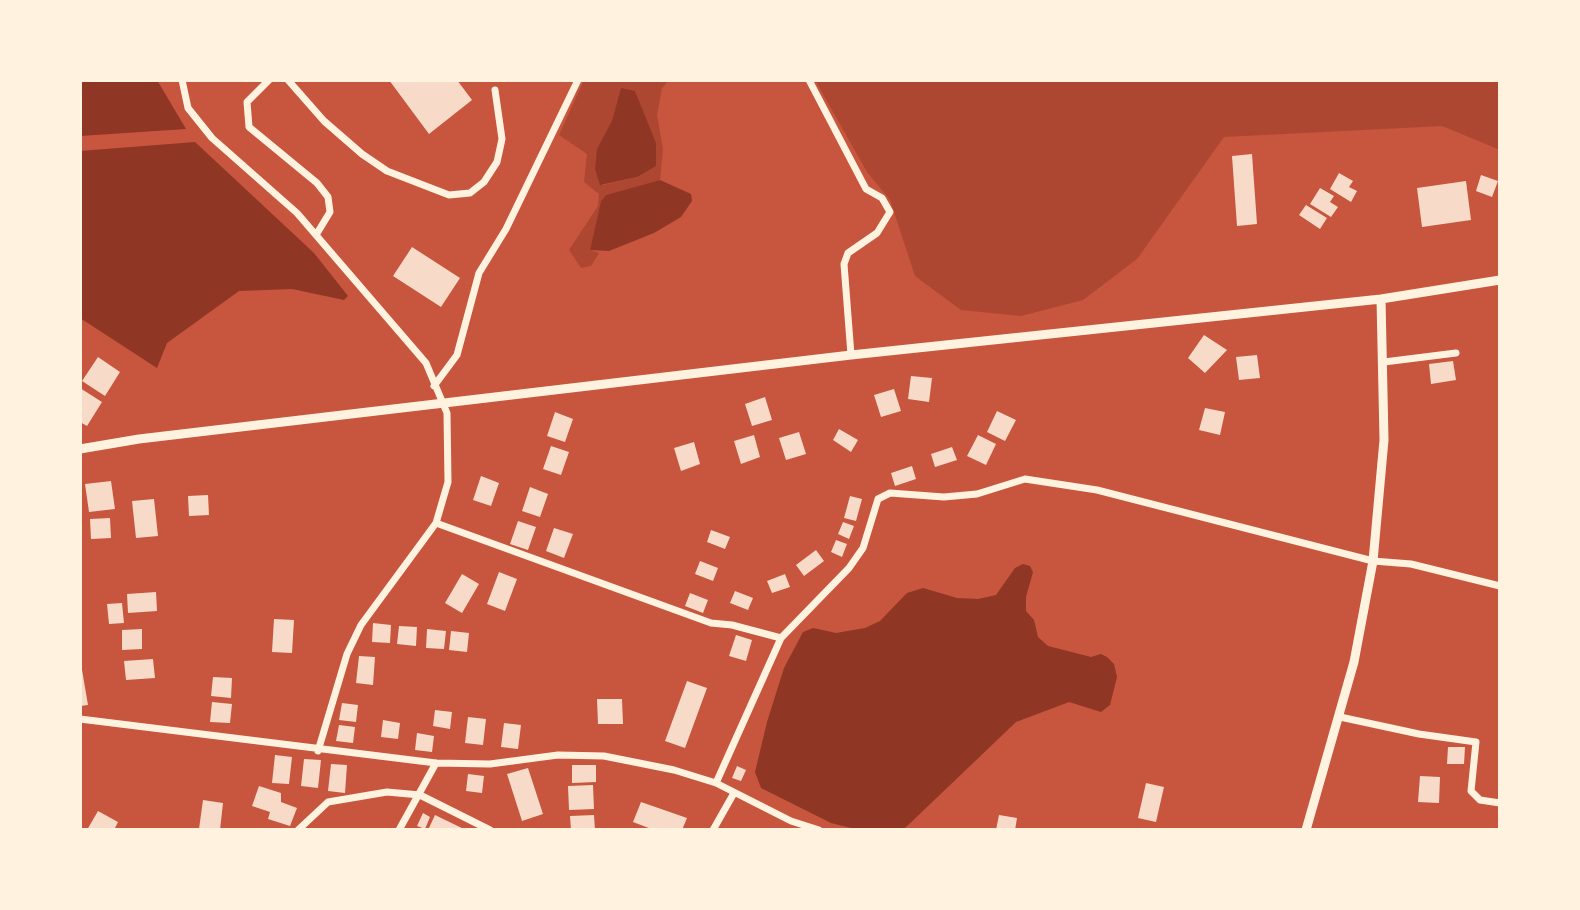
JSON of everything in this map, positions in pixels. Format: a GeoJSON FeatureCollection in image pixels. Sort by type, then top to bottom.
{"type":"FeatureCollection","features":[{"type":"Feature","properties":{"kind":"street"},"geometry":{"type":"LineString","coordinates":[[182,80],[188,108],[212,138],[297,213],[426,363],[440,404],[447,413],[448,482],[436,523],[361,625],[347,654],[318,751]]}},
{"type":"Feature","properties":{"kind":"street"},"geometry":{"type":"LineString","coordinates":[[269,80],[247,102],[249,127],[317,183],[328,197],[330,212],[316,235]]}},
{"type":"Feature","properties":{"kind":"street"},"geometry":{"type":"LineString","coordinates":[[288,80],[324,121],[362,154],[387,171],[449,195],[470,193],[484,182],[497,162],[502,139],[495,90]]}},
{"type":"Feature","properties":{"kind":"street"},"geometry":{"type":"LineString","coordinates":[[434,386],[457,355],[479,273],[506,229],[578,80]]}},
{"type":"Feature","properties":{"kind":"street"},"geometry":{"type":"LineString","coordinates":[[809,80],[866,189],[882,198],[890,212],[877,233],[848,253],[844,264],[851,355]]}},
{"type":"Feature","properties":{"kind":"street"},"geometry":{"type":"LineString","coordinates":[[80,449],[139,439],[851,355],[1381,299],[1500,280]]}},
{"type":"Feature","properties":{"kind":"street"},"geometry":{"type":"LineString","coordinates":[[1306,830],[1354,662],[1373,561],[1384,440],[1381,299]]}},
{"type":"Feature","properties":{"kind":"street"},"geometry":{"type":"LineString","coordinates":[[1384,362],[1456,353]]}},
{"type":"Feature","properties":{"kind":"street"},"geometry":{"type":"LineString","coordinates":[[716,783],[781,638],[849,568],[863,548],[878,499],[890,493],[944,497],[977,494],[1025,479],[1097,490],[1373,561],[1399,562],[1500,586]]}},
{"type":"Feature","properties":{"kind":"street"},"geometry":{"type":"LineString","coordinates":[[436,523],[711,623],[732,625],[781,638]]}},
{"type":"Feature","properties":{"kind":"street"},"geometry":{"type":"LineString","coordinates":[[1340,717],[1419,734],[1476,742],[1471,791],[1480,800],[1500,803]]}},
{"type":"Feature","properties":{"kind":"street"},"geometry":{"type":"LineString","coordinates":[[80,719],[318,751],[436,763],[490,764],[558,755],[604,756],[674,770],[716,783],[791,821],[819,830]]}},
{"type":"Feature","properties":{"kind":"street"},"geometry":{"type":"LineString","coordinates":[[399,830],[436,763]]}},
{"type":"Feature","properties":{"kind":"street"},"geometry":{"type":"LineString","coordinates":[[298,830],[328,802],[387,792],[420,795],[490,830]]}},
{"type":"Feature","properties":{"kind":"street"},"geometry":{"type":"LineString","coordinates":[[713,830],[734,793]]}},
{"type":"Feature","properties":{"kind":"shaded area"},"geometry":{"type":"Polygon","coordinates":[[[80,80],[157,80],[186,129],[80,136],[80,80]]]}},
{"type":"Feature","properties":{"kind":"shaded area"},"geometry":{"type":"Polygon","coordinates":[[[584,80],[669,80],[662,88],[657,115],[663,149],[660,180],[606,195],[601,201],[590,250],[599,253],[591,266],[581,268],[569,250],[598,206],[599,194],[584,182],[587,154],[559,135],[584,80]],[[635,91],[597,149],[603,185],[637,177],[655,143],[635,91]]]}},
{"type":"Feature","properties":{"kind":"shaded area"},"geometry":{"type":"Polygon","coordinates":[[[815,80],[1500,80],[1500,150],[1442,126],[1224,137],[1137,259],[1083,300],[1021,316],[961,310],[915,276],[890,200],[867,172],[815,80]]]}},
{"type":"Feature","properties":{"kind":"shaded area"},"geometry":{"type":"Polygon","coordinates":[[[621,88],[635,91],[656,143],[656,166],[637,177],[600,185],[595,169],[597,149],[612,121],[621,88]]]}},
{"type":"Feature","properties":{"kind":"shaded area"},"geometry":{"type":"Polygon","coordinates":[[[195,142],[314,253],[348,296],[344,300],[292,289],[239,291],[167,343],[157,368],[80,318],[80,151],[195,142]]]}},
{"type":"Feature","properties":{"kind":"shaded area"},"geometry":{"type":"Polygon","coordinates":[[[660,180],[691,194],[692,201],[681,217],[654,233],[609,251],[590,250],[601,201],[606,195],[660,180]]]}},
{"type":"Feature","properties":{"kind":"shaded area"},"geometry":{"type":"Polygon","coordinates":[[[1023,564],[1030,566],[1033,572],[1026,597],[1026,611],[1034,620],[1038,637],[1048,646],[1091,657],[1101,654],[1107,657],[1114,664],[1117,677],[1110,705],[1101,712],[1069,702],[1016,722],[903,830],[859,830],[831,823],[761,788],[755,772],[767,722],[784,668],[803,632],[813,628],[836,633],[865,628],[880,621],[907,593],[923,588],[957,598],[978,599],[996,595],[1015,568],[1023,564]]]}},
{"type":"Feature","properties":{"kind":"building"},"geometry":{"type":"Polygon","coordinates":[[[389,80],[457,80],[472,100],[429,134],[389,80]]]}},
{"type":"Feature","properties":{"kind":"building"},"geometry":{"type":"Polygon","coordinates":[[[1252,154],[1257,224],[1237,226],[1232,156],[1252,154]]]}},
{"type":"Feature","properties":{"kind":"building"},"geometry":{"type":"Polygon","coordinates":[[[1339,173],[1353,181],[1349,187],[1357,191],[1351,202],[1330,189],[1339,173]]]}},
{"type":"Feature","properties":{"kind":"building"},"geometry":{"type":"Polygon","coordinates":[[[1481,175],[1498,181],[1492,197],[1476,191],[1481,175]]]}},
{"type":"Feature","properties":{"kind":"building"},"geometry":{"type":"Polygon","coordinates":[[[1466,181],[1471,220],[1422,227],[1417,188],[1466,181]]]}},
{"type":"Feature","properties":{"kind":"building"},"geometry":{"type":"Polygon","coordinates":[[[1320,188],[1334,196],[1330,202],[1338,207],[1331,217],[1310,204],[1320,188]]]}},
{"type":"Feature","properties":{"kind":"building"},"geometry":{"type":"Polygon","coordinates":[[[1306,205],[1327,218],[1320,229],[1299,215],[1306,205]]]}},
{"type":"Feature","properties":{"kind":"building"},"geometry":{"type":"Polygon","coordinates":[[[412,247],[460,278],[441,307],[393,276],[412,247]]]}},
{"type":"Feature","properties":{"kind":"building"},"geometry":{"type":"Polygon","coordinates":[[[1204,335],[1227,350],[1205,373],[1188,358],[1204,335]]]}},
{"type":"Feature","properties":{"kind":"building"},"geometry":{"type":"Polygon","coordinates":[[[1257,355],[1260,378],[1239,380],[1236,357],[1257,355]]]}},
{"type":"Feature","properties":{"kind":"building"},"geometry":{"type":"Polygon","coordinates":[[[98,357],[120,372],[105,396],[82,381],[98,357]]]}},
{"type":"Feature","properties":{"kind":"building"},"geometry":{"type":"Polygon","coordinates":[[[1453,361],[1456,380],[1431,384],[1429,364],[1453,361]]]}},
{"type":"Feature","properties":{"kind":"building"},"geometry":{"type":"Polygon","coordinates":[[[911,376],[932,378],[929,402],[908,399],[911,376]]]}},
{"type":"Feature","properties":{"kind":"building"},"geometry":{"type":"Polygon","coordinates":[[[80,388],[102,402],[87,426],[80,422],[80,388]]]}},
{"type":"Feature","properties":{"kind":"building"},"geometry":{"type":"Polygon","coordinates":[[[894,389],[901,411],[881,417],[874,395],[894,389]]]}},
{"type":"Feature","properties":{"kind":"building"},"geometry":{"type":"Polygon","coordinates":[[[765,397],[772,420],[752,426],[745,404],[765,397]]]}},
{"type":"Feature","properties":{"kind":"building"},"geometry":{"type":"Polygon","coordinates":[[[1205,408],[1225,412],[1220,435],[1199,430],[1205,408]]]}},
{"type":"Feature","properties":{"kind":"building"},"geometry":{"type":"Polygon","coordinates":[[[997,411],[1016,420],[1005,441],[987,432],[997,411]]]}},
{"type":"Feature","properties":{"kind":"building"},"geometry":{"type":"Polygon","coordinates":[[[555,412],[573,419],[565,442],[547,436],[555,412]]]}},
{"type":"Feature","properties":{"kind":"building"},"geometry":{"type":"Polygon","coordinates":[[[839,429],[858,440],[851,452],[833,440],[839,429]]]}},
{"type":"Feature","properties":{"kind":"building"},"geometry":{"type":"Polygon","coordinates":[[[799,432],[806,454],[786,460],[779,438],[799,432]]]}},
{"type":"Feature","properties":{"kind":"building"},"geometry":{"type":"Polygon","coordinates":[[[754,435],[760,457],[741,464],[734,441],[754,435]]]}},
{"type":"Feature","properties":{"kind":"building"},"geometry":{"type":"Polygon","coordinates":[[[978,435],[996,444],[986,465],[967,456],[978,435]]]}},
{"type":"Feature","properties":{"kind":"building"},"geometry":{"type":"Polygon","coordinates":[[[694,442],[700,464],[681,471],[674,448],[694,442]]]}},
{"type":"Feature","properties":{"kind":"building"},"geometry":{"type":"Polygon","coordinates":[[[551,446],[569,452],[561,475],[543,469],[551,446]]]}},
{"type":"Feature","properties":{"kind":"building"},"geometry":{"type":"Polygon","coordinates":[[[952,447],[957,460],[935,467],[931,454],[952,447]]]}},
{"type":"Feature","properties":{"kind":"building"},"geometry":{"type":"Polygon","coordinates":[[[912,466],[916,479],[895,486],[891,473],[912,466]]]}},
{"type":"Feature","properties":{"kind":"building"},"geometry":{"type":"Polygon","coordinates":[[[481,476],[499,483],[491,506],[473,500],[481,476]]]}},
{"type":"Feature","properties":{"kind":"building"},"geometry":{"type":"Polygon","coordinates":[[[111,481],[115,509],[89,512],[85,484],[111,481]]]}},
{"type":"Feature","properties":{"kind":"building"},"geometry":{"type":"Polygon","coordinates":[[[530,487],[548,494],[540,517],[522,511],[530,487]]]}},
{"type":"Feature","properties":{"kind":"building"},"geometry":{"type":"Polygon","coordinates":[[[208,495],[209,515],[189,516],[188,496],[208,495]]]}},
{"type":"Feature","properties":{"kind":"building"},"geometry":{"type":"Polygon","coordinates":[[[850,496],[862,499],[856,521],[844,518],[850,496]]]}},
{"type":"Feature","properties":{"kind":"building"},"geometry":{"type":"Polygon","coordinates":[[[154,499],[158,536],[136,538],[132,501],[154,499]]]}},
{"type":"Feature","properties":{"kind":"building"},"geometry":{"type":"Polygon","coordinates":[[[110,518],[111,538],[91,539],[90,519],[110,518]]]}},
{"type":"Feature","properties":{"kind":"building"},"geometry":{"type":"Polygon","coordinates":[[[518,521],[536,527],[528,550],[510,544],[518,521]]]}},
{"type":"Feature","properties":{"kind":"building"},"geometry":{"type":"Polygon","coordinates":[[[843,522],[854,526],[849,539],[838,534],[843,522]]]}},
{"type":"Feature","properties":{"kind":"building"},"geometry":{"type":"Polygon","coordinates":[[[554,528],[573,534],[564,558],[546,551],[554,528]]]}},
{"type":"Feature","properties":{"kind":"building"},"geometry":{"type":"Polygon","coordinates":[[[711,530],[730,537],[725,549],[707,542],[711,530]]]}},
{"type":"Feature","properties":{"kind":"building"},"geometry":{"type":"Polygon","coordinates":[[[836,540],[847,544],[842,557],[831,552],[836,540]]]}},
{"type":"Feature","properties":{"kind":"building"},"geometry":{"type":"Polygon","coordinates":[[[816,550],[824,561],[804,576],[796,565],[816,550]]]}},
{"type":"Feature","properties":{"kind":"building"},"geometry":{"type":"Polygon","coordinates":[[[700,561],[718,568],[713,581],[695,574],[700,561]]]}},
{"type":"Feature","properties":{"kind":"building"},"geometry":{"type":"Polygon","coordinates":[[[499,572],[517,579],[505,611],[487,604],[499,572]]]}},
{"type":"Feature","properties":{"kind":"building"},"geometry":{"type":"Polygon","coordinates":[[[462,574],[479,584],[462,613],[445,603],[462,574]]]}},
{"type":"Feature","properties":{"kind":"building"},"geometry":{"type":"Polygon","coordinates":[[[785,574],[790,587],[772,593],[767,581],[785,574]]]}},
{"type":"Feature","properties":{"kind":"building"},"geometry":{"type":"Polygon","coordinates":[[[735,591],[753,598],[748,610],[730,603],[735,591]]]}},
{"type":"Feature","properties":{"kind":"building"},"geometry":{"type":"Polygon","coordinates":[[[156,592],[157,611],[128,613],[127,594],[156,592]]]}},
{"type":"Feature","properties":{"kind":"building"},"geometry":{"type":"Polygon","coordinates":[[[690,593],[708,600],[703,613],[685,606],[690,593]]]}},
{"type":"Feature","properties":{"kind":"building"},"geometry":{"type":"Polygon","coordinates":[[[122,603],[124,623],[109,624],[107,604],[122,603]]]}},
{"type":"Feature","properties":{"kind":"building"},"geometry":{"type":"Polygon","coordinates":[[[274,619],[294,620],[292,653],[272,652],[274,619]]]}},
{"type":"Feature","properties":{"kind":"building"},"geometry":{"type":"Polygon","coordinates":[[[373,623],[391,625],[390,643],[372,642],[373,623]]]}},
{"type":"Feature","properties":{"kind":"building"},"geometry":{"type":"Polygon","coordinates":[[[399,626],[417,627],[416,646],[397,644],[399,626]]]}},
{"type":"Feature","properties":{"kind":"building"},"geometry":{"type":"Polygon","coordinates":[[[142,629],[142,649],[122,650],[122,630],[142,629]]]}},
{"type":"Feature","properties":{"kind":"building"},"geometry":{"type":"Polygon","coordinates":[[[427,629],[446,631],[444,649],[426,648],[427,629]]]}},
{"type":"Feature","properties":{"kind":"building"},"geometry":{"type":"Polygon","coordinates":[[[451,631],[469,633],[467,652],[449,650],[451,631]]]}},
{"type":"Feature","properties":{"kind":"building"},"geometry":{"type":"Polygon","coordinates":[[[736,635],[752,640],[746,661],[729,656],[736,635]]]}},
{"type":"Feature","properties":{"kind":"building"},"geometry":{"type":"Polygon","coordinates":[[[359,656],[375,657],[373,685],[356,683],[359,656]]]}},
{"type":"Feature","properties":{"kind":"building"},"geometry":{"type":"Polygon","coordinates":[[[80,658],[88,705],[80,706],[80,658]]]}},
{"type":"Feature","properties":{"kind":"building"},"geometry":{"type":"Polygon","coordinates":[[[153,659],[155,678],[126,680],[124,661],[153,659]]]}},
{"type":"Feature","properties":{"kind":"building"},"geometry":{"type":"Polygon","coordinates":[[[213,677],[232,678],[231,698],[211,696],[213,677]]]}},
{"type":"Feature","properties":{"kind":"building"},"geometry":{"type":"Polygon","coordinates":[[[687,681],[707,688],[685,748],[665,741],[687,681]]]}},
{"type":"Feature","properties":{"kind":"building"},"geometry":{"type":"Polygon","coordinates":[[[597,699],[622,699],[623,724],[598,724],[597,699]]]}},
{"type":"Feature","properties":{"kind":"building"},"geometry":{"type":"Polygon","coordinates":[[[212,702],[232,704],[230,723],[210,722],[212,702]]]}},
{"type":"Feature","properties":{"kind":"building"},"geometry":{"type":"Polygon","coordinates":[[[342,703],[358,705],[356,722],[339,720],[342,703]]]}},
{"type":"Feature","properties":{"kind":"building"},"geometry":{"type":"Polygon","coordinates":[[[435,710],[452,712],[450,729],[433,726],[435,710]]]}},
{"type":"Feature","properties":{"kind":"building"},"geometry":{"type":"Polygon","coordinates":[[[468,717],[486,719],[483,745],[465,743],[468,717]]]}},
{"type":"Feature","properties":{"kind":"building"},"geometry":{"type":"Polygon","coordinates":[[[383,720],[400,723],[398,739],[381,737],[383,720]]]}},
{"type":"Feature","properties":{"kind":"building"},"geometry":{"type":"Polygon","coordinates":[[[504,723],[521,725],[518,749],[501,747],[504,723]]]}},
{"type":"Feature","properties":{"kind":"building"},"geometry":{"type":"Polygon","coordinates":[[[339,725],[355,727],[353,743],[336,741],[339,725]]]}},
{"type":"Feature","properties":{"kind":"building"},"geometry":{"type":"Polygon","coordinates":[[[417,733],[434,736],[432,752],[415,750],[417,733]]]}},
{"type":"Feature","properties":{"kind":"building"},"geometry":{"type":"Polygon","coordinates":[[[1448,747],[1465,747],[1464,764],[1447,764],[1448,747]]]}},
{"type":"Feature","properties":{"kind":"building"},"geometry":{"type":"Polygon","coordinates":[[[275,755],[292,757],[289,784],[272,783],[275,755]]]}},
{"type":"Feature","properties":{"kind":"building"},"geometry":{"type":"Polygon","coordinates":[[[304,759],[321,760],[318,788],[301,786],[304,759]]]}},
{"type":"Feature","properties":{"kind":"building"},"geometry":{"type":"Polygon","coordinates":[[[331,764],[347,765],[345,793],[328,791],[331,764]]]}},
{"type":"Feature","properties":{"kind":"building"},"geometry":{"type":"Polygon","coordinates":[[[572,765],[596,765],[596,782],[572,783],[572,765]]]}},
{"type":"Feature","properties":{"kind":"building"},"geometry":{"type":"Polygon","coordinates":[[[737,766],[746,770],[741,781],[732,778],[737,766]]]}},
{"type":"Feature","properties":{"kind":"building"},"geometry":{"type":"Polygon","coordinates":[[[528,768],[543,814],[522,821],[507,774],[528,768]]]}},
{"type":"Feature","properties":{"kind":"building"},"geometry":{"type":"Polygon","coordinates":[[[468,774],[484,776],[482,793],[466,791],[468,774]]]}},
{"type":"Feature","properties":{"kind":"building"},"geometry":{"type":"Polygon","coordinates":[[[1420,776],[1440,777],[1439,803],[1418,802],[1420,776]]]}},
{"type":"Feature","properties":{"kind":"building"},"geometry":{"type":"Polygon","coordinates":[[[1146,783],[1164,787],[1156,822],[1138,818],[1146,783]]]}},
{"type":"Feature","properties":{"kind":"building"},"geometry":{"type":"Polygon","coordinates":[[[593,785],[594,809],[569,810],[568,786],[593,785]]]}},
{"type":"Feature","properties":{"kind":"building"},"geometry":{"type":"Polygon","coordinates":[[[259,786],[281,793],[281,802],[297,808],[290,826],[268,819],[270,812],[252,806],[259,786]]]}},
{"type":"Feature","properties":{"kind":"building"},"geometry":{"type":"Polygon","coordinates":[[[203,800],[223,803],[220,830],[199,829],[203,800]]]}},
{"type":"Feature","properties":{"kind":"building"},"geometry":{"type":"Polygon","coordinates":[[[641,802],[687,818],[682,830],[654,830],[633,822],[641,802]]]}},
{"type":"Feature","properties":{"kind":"building"},"geometry":{"type":"Polygon","coordinates":[[[98,811],[118,822],[114,830],[87,830],[98,811]]]}},
{"type":"Feature","properties":{"kind":"building"},"geometry":{"type":"Polygon","coordinates":[[[423,813],[430,817],[425,829],[417,826],[423,813]]]}},
{"type":"Feature","properties":{"kind":"building"},"geometry":{"type":"Polygon","coordinates":[[[435,815],[466,830],[428,830],[435,815]]]}},
{"type":"Feature","properties":{"kind":"building"},"geometry":{"type":"Polygon","coordinates":[[[594,815],[595,830],[571,830],[570,816],[594,815]]]}},
{"type":"Feature","properties":{"kind":"building"},"geometry":{"type":"Polygon","coordinates":[[[999,815],[1017,818],[1015,830],[996,830],[999,815]]]}}]}
